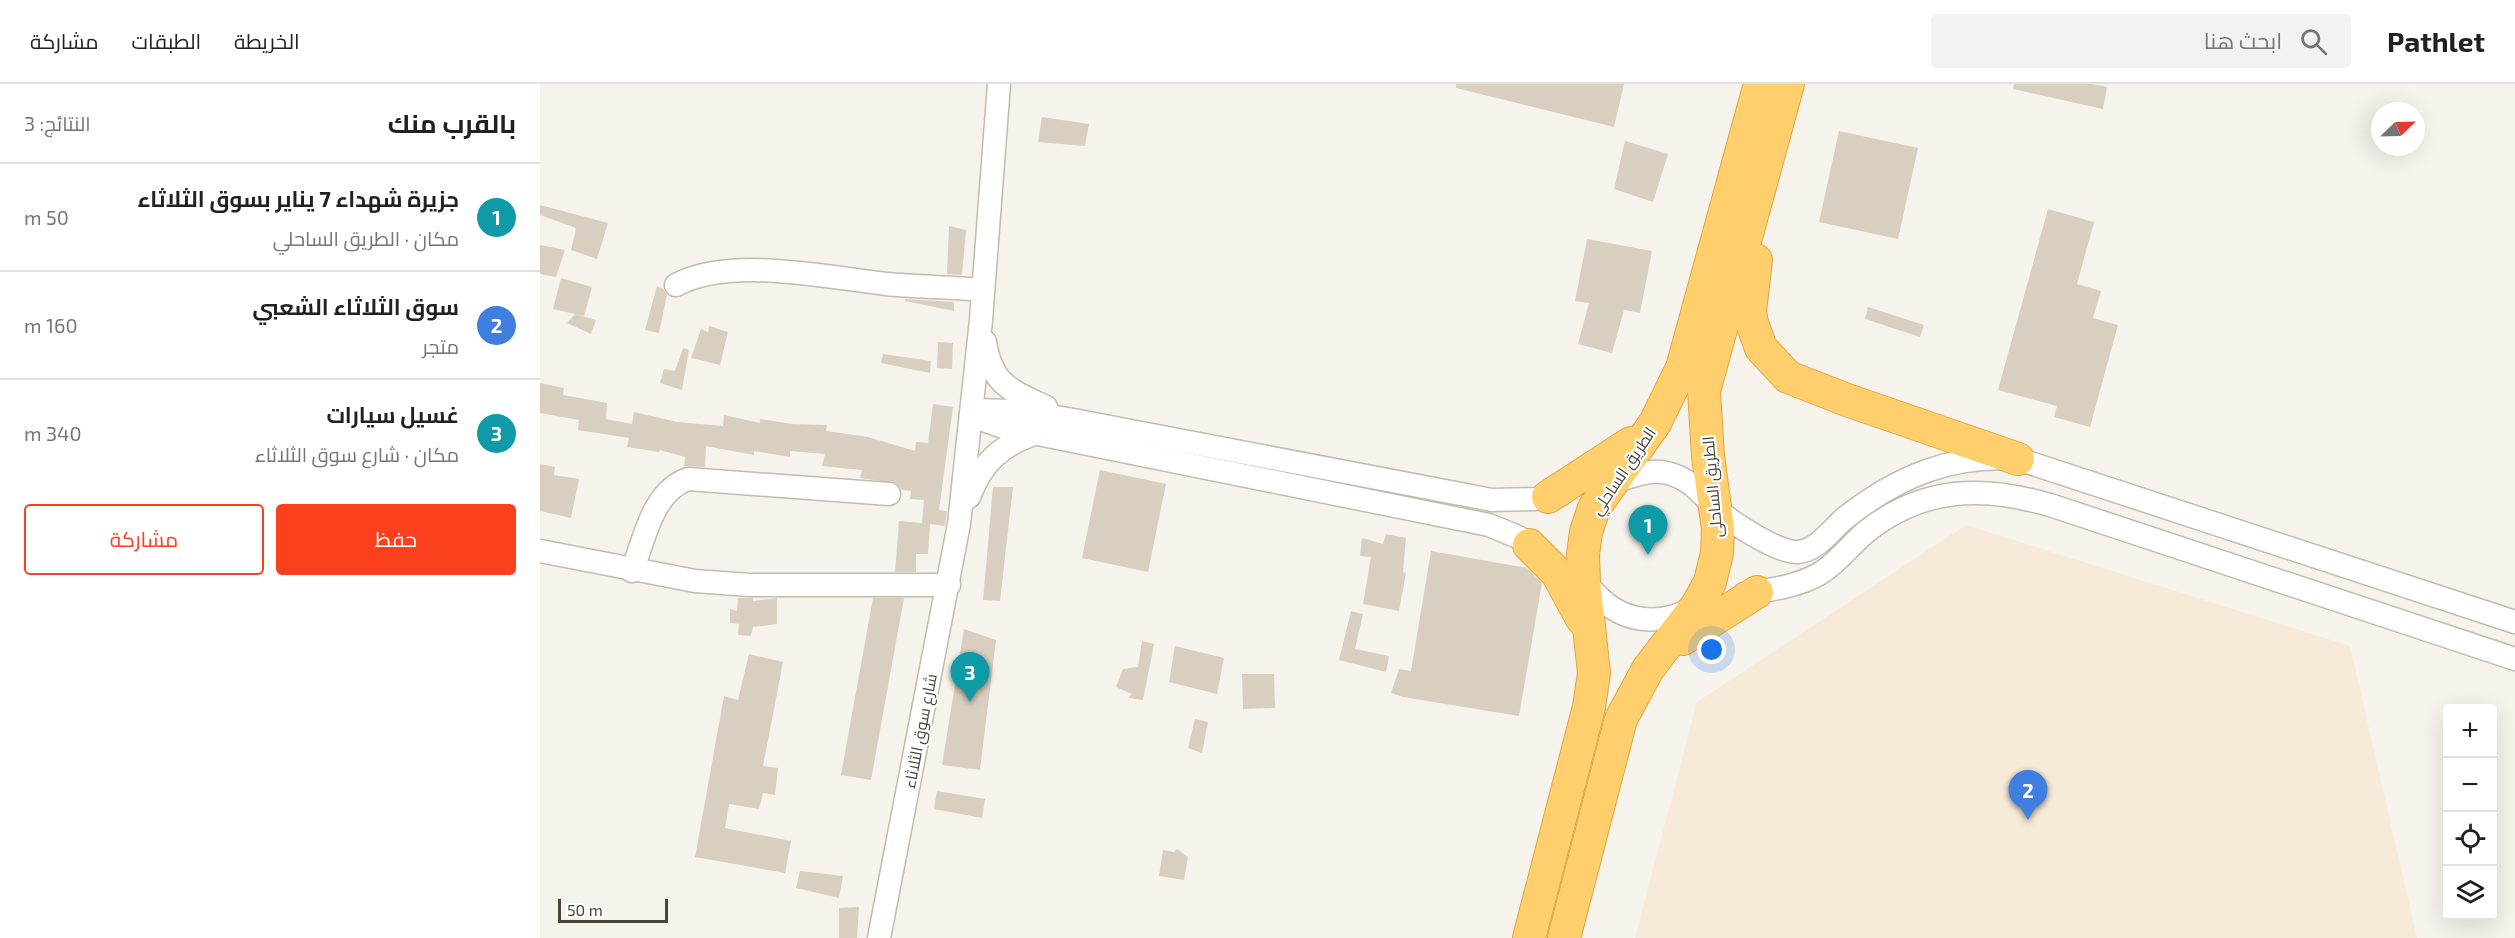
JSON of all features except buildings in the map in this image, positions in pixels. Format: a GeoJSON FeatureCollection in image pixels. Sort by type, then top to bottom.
{"type":"FeatureCollection","features":[{"type":"Feature","properties":{"kind":"highway","name":"الطريق الساحلي"},"geometry":{"type":"LineString","coordinates":[[1529,938],[1589,707],[1594,673],[1584,581],[1583,555],[1586,532],[1594,508],[1655,423],[1682,368],[1760,84]]}},
{"type":"Feature","properties":{"kind":"highway","name":"الطريق الساحلى"},"geometry":{"type":"LineString","coordinates":[[1564,938],[1621,719],[1648,669],[1698,604],[1710,582],[1717,553],[1704,391],[1788,84]]}},
{"type":"Feature","properties":{"kind":"highway"},"geometry":{"type":"LineString","coordinates":[[1769,149],[1768,188],[1750,310],[1756,336],[1768,358],[1777,368],[1799,383],[2018,459]]}},
{"type":"Feature","properties":{"kind":"highway"},"geometry":{"type":"LineString","coordinates":[[1548,497],[1603,464],[1655,423]]}},
{"type":"Feature","properties":{"kind":"highway"},"geometry":{"type":"LineString","coordinates":[[1529,544],[1546,560],[1563,583],[1592,641]]}},
{"type":"Feature","properties":{"kind":"highway"},"geometry":{"type":"LineString","coordinates":[[1648,669],[1703,624],[1757,592]]}},
{"type":"Feature","properties":{"kind":"street"},"geometry":{"type":"LineString","coordinates":[[959,524],[973,413],[999,84]]}},
{"type":"Feature","properties":{"kind":"street"},"geometry":{"type":"LineString","coordinates":[[676,285],[708,274],[756,270],[895,285],[982,290]]}},
{"type":"Feature","properties":{"kind":"street"},"geometry":{"type":"LineString","coordinates":[[981,320],[987,356],[998,379],[1017,394],[1068,419]]}},
{"type":"Feature","properties":{"kind":"street"},"geometry":{"type":"LineString","coordinates":[[973,413],[1011,410],[1068,419],[1492,500],[1548,497],[1613,483],[1648,472],[1674,475],[1698,487],[1715,507],[1778,548],[1801,552],[1815,546],[1880,491],[1914,474],[1966,460],[2018,459],[2515,622]]}},
{"type":"Feature","properties":{"kind":"street"},"geometry":{"type":"LineString","coordinates":[[973,413],[992,425],[1489,525],[1529,544],[1584,581],[1615,609],[1642,619],[1672,618],[1698,604],[1795,585],[1819,574],[1843,556],[1866,532],[1911,506],[1943,496],[1976,490],[2015,496],[2050,505],[2515,659]]}},
{"type":"Feature","properties":{"kind":"street"},"geometry":{"type":"LineString","coordinates":[[959,524],[974,484],[990,459],[1011,443],[1037,433]]}},
{"type":"Feature","properties":{"kind":"street"},"geometry":{"type":"LineString","coordinates":[[632,571],[664,493],[674,484],[688,479],[889,494]]}},
{"type":"Feature","properties":{"kind":"street","name":"شارع سوق الثلاثاء"},"geometry":{"type":"LineString","coordinates":[[879,938],[959,524]]}},
{"type":"Feature","properties":{"kind":"street"},"geometry":{"type":"LineString","coordinates":[[540,551],[632,571],[695,581],[750,585],[949,585]]}},
{"type":"Feature","properties":{"kind":"shaded area"},"geometry":{"type":"Polygon","coordinates":[[[1966,525],[2350,646],[2417,938],[1635,938],[1697,702],[1966,525]]]}},
{"type":"Feature","properties":{"kind":"place","name":"جزيرة شهداء 7 يناير بسوق الثلاثاء"},"geometry":{"type":"Point","coordinates":[1648,555]}},
{"type":"Feature","properties":{"kind":"place","name":"غسيل سيارات"},"geometry":{"type":"Point","coordinates":[970,702]}},
{"type":"Feature","properties":{"kind":"place","name":"سوق الثلاثاء الشعبي"},"geometry":{"type":"Point","coordinates":[2028,820]}}]}
